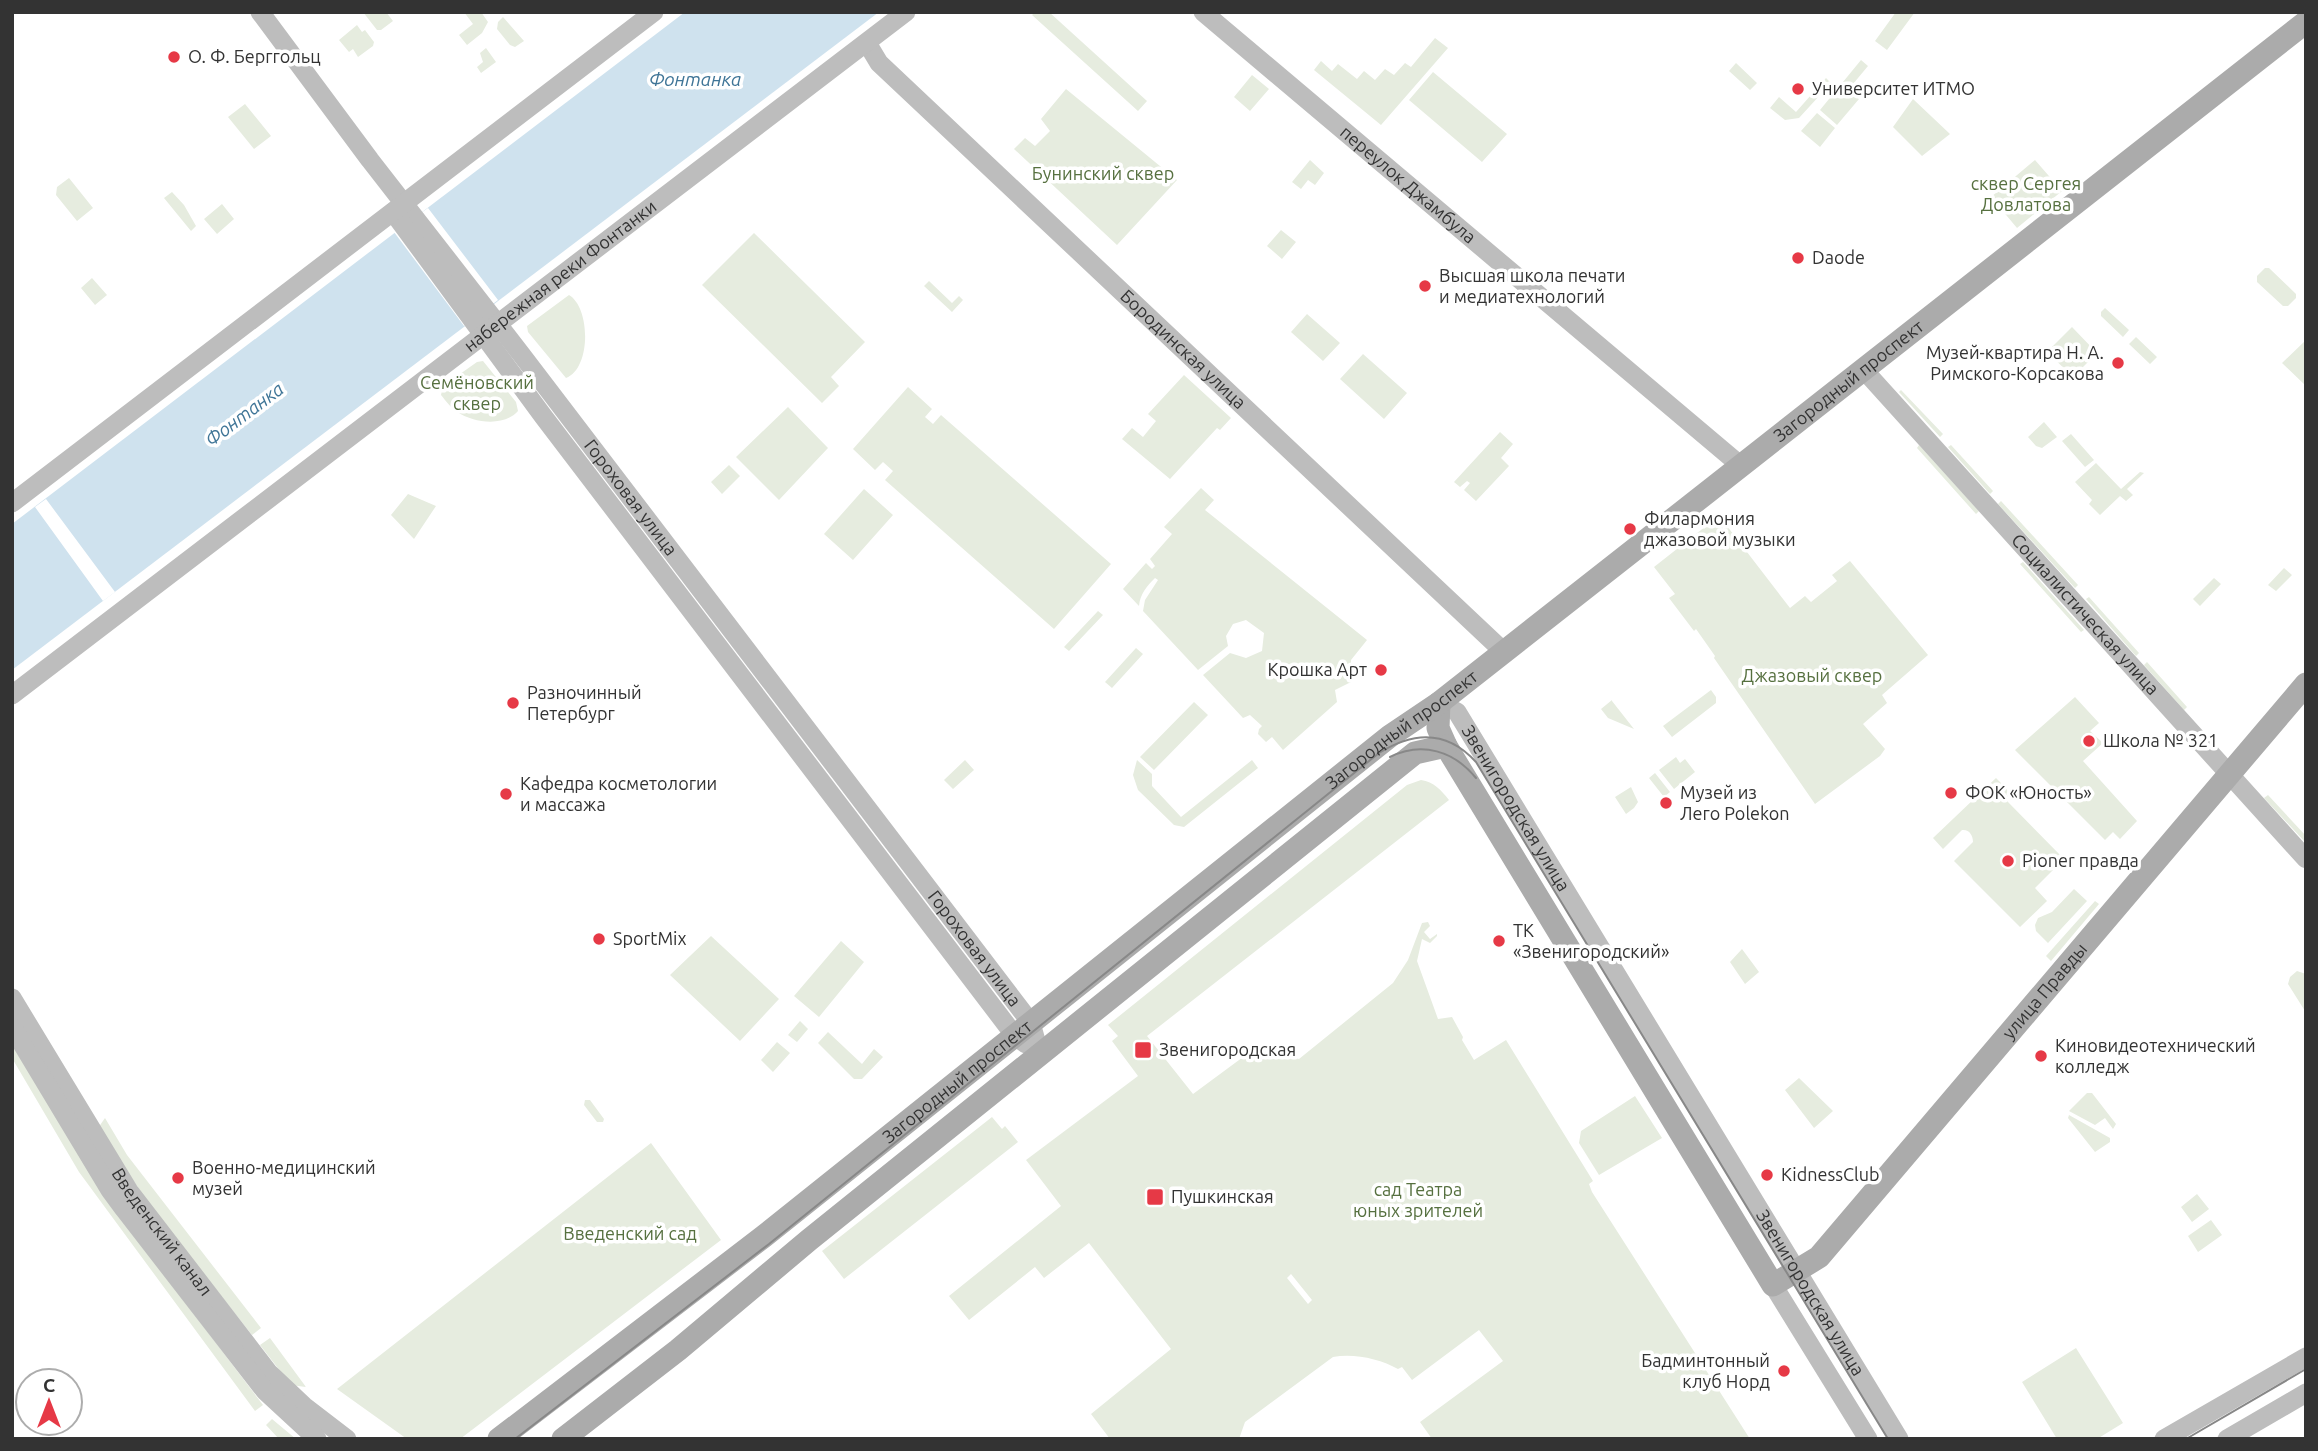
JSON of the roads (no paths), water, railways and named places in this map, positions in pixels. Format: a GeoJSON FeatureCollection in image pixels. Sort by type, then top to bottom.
{"type":"FeatureCollection","features":[{"type":"Feature","properties":{"kind":"main road","name":"Загородный проспект"},"geometry":{"type":"LineString","coordinates":[[499,1439],[764,1237],[1390,736],[1439,703],[2306,22]]}},
{"type":"Feature","properties":{"kind":"main road","name":"улица Правды"},"geometry":{"type":"LineString","coordinates":[[1773,1285],[1819,1256],[1870,1199],[2306,684]]}},
{"type":"Feature","properties":{"kind":"main road","name":"Звенигородская улица"},"geometry":{"type":"LineString","coordinates":[[1439,703],[1438,728],[1446,746],[1773,1285]]}},
{"type":"Feature","properties":{"kind":"main road","name":"Загородный проспект"},"geometry":{"type":"LineString","coordinates":[[563,1439],[678,1350],[809,1240],[1415,753],[1446,746]]}},
{"type":"Feature","properties":{"kind":"street"},"geometry":{"type":"LineString","coordinates":[[260,12],[404,215]]}},
{"type":"Feature","properties":{"kind":"street"},"geometry":{"type":"LineString","coordinates":[[16,493],[404,215],[654,12]]}},
{"type":"Feature","properties":{"kind":"street","name":"набережная реки Фонтанки"},"geometry":{"type":"LineString","coordinates":[[12,695],[485,323],[906,12]]}},
{"type":"Feature","properties":{"kind":"street","name":"переулок Джамбула"},"geometry":{"type":"LineString","coordinates":[[1203,12],[1740,465]]}},
{"type":"Feature","properties":{"kind":"street","name":"Бородинская улица"},"geometry":{"type":"LineString","coordinates":[[867,43],[879,63],[1504,652]]}},
{"type":"Feature","properties":{"kind":"street","name":"Гороховая улица"},"geometry":{"type":"LineString","coordinates":[[404,215],[1023,1029],[1040,1055]]}},
{"type":"Feature","properties":{"kind":"street","name":"Социалистическая улица"},"geometry":{"type":"LineString","coordinates":[[1863,369],[2306,859]]}},
{"type":"Feature","properties":{"kind":"street","name":"Звенигородская улица"},"geometry":{"type":"LineString","coordinates":[[1439,703],[1457,712],[1899,1439]]}},
{"type":"Feature","properties":{"kind":"street","name":"Введенский канал"},"geometry":{"type":"LineString","coordinates":[[12,998],[129,1191],[269,1373],[298,1401],[347,1439]]}},
{"type":"Feature","properties":{"kind":"street","name":"Введенский канал"},"geometry":{"type":"LineString","coordinates":[[12,1027],[124,1209],[265,1391],[317,1439]]}},
{"type":"Feature","properties":{"kind":"street","name":"Звенигородская улица"},"geometry":{"type":"LineString","coordinates":[[1773,1285],[1868,1439]]}},
{"type":"Feature","properties":{"kind":"street"},"geometry":{"type":"LineString","coordinates":[[2164,1439],[2306,1357]]}},
{"type":"Feature","properties":{"kind":"street"},"geometry":{"type":"LineString","coordinates":[[2227,1439],[2306,1393]]}},
{"type":"Feature","properties":{"kind":"water","name":"Фонтанка"},"geometry":{"type":"Polygon","coordinates":[[[685,12],[879,12],[12,670],[12,524],[685,12]]]}},
{"type":"Feature","properties":{"kind":"tram line"},"geometry":{"type":"LineString","coordinates":[[515,1439],[769,1244],[1379,753],[1405,741],[1430,737],[1454,744],[1476,762],[1888,1439]]}},
{"type":"Feature","properties":{"kind":"tram line"},"geometry":{"type":"LineString","coordinates":[[1390,757],[1414,750],[1437,751],[1458,761],[1476,778]]}},
{"type":"Feature","properties":{"kind":"tram line"},"geometry":{"type":"LineString","coordinates":[[2186,1439],[2306,1369]]}},
{"type":"Feature","properties":{"kind":"place","name":"О. Ф. Берггольц"},"geometry":{"type":"Point","coordinates":[174,57]}},
{"type":"Feature","properties":{"kind":"place","name":"Университет ИТМО"},"geometry":{"type":"Point","coordinates":[1798,89]}},
{"type":"Feature","properties":{"kind":"place","name":"Daode"},"geometry":{"type":"Point","coordinates":[1798,258]}},
{"type":"Feature","properties":{"kind":"place","name":"Высшая школа печати и медиатехнологий"},"geometry":{"type":"Point","coordinates":[1425,286]}},
{"type":"Feature","properties":{"kind":"place","name":"Музей-квартира Н. А. Римского-Корсакова"},"geometry":{"type":"Point","coordinates":[2118,363]}},
{"type":"Feature","properties":{"kind":"place","name":"Филармония джазовой музыки"},"geometry":{"type":"Point","coordinates":[1630,529]}},
{"type":"Feature","properties":{"kind":"place","name":"Крошка Арт"},"geometry":{"type":"Point","coordinates":[1381,670]}},
{"type":"Feature","properties":{"kind":"place","name":"Разночинный Петербург"},"geometry":{"type":"Point","coordinates":[513,703]}},
{"type":"Feature","properties":{"kind":"place","name":"Школа № 321"},"geometry":{"type":"Point","coordinates":[2089,741]}},
{"type":"Feature","properties":{"kind":"place","name":"ФОК «Юность»"},"geometry":{"type":"Point","coordinates":[1951,793]}},
{"type":"Feature","properties":{"kind":"place","name":"Кафедра косметологии и массажа"},"geometry":{"type":"Point","coordinates":[506,794]}},
{"type":"Feature","properties":{"kind":"place","name":"Музей из Лего Polekon"},"geometry":{"type":"Point","coordinates":[1666,803]}},
{"type":"Feature","properties":{"kind":"place","name":"Pioner правда"},"geometry":{"type":"Point","coordinates":[2008,861]}},
{"type":"Feature","properties":{"kind":"place","name":"SportMix"},"geometry":{"type":"Point","coordinates":[599,939]}},
{"type":"Feature","properties":{"kind":"place","name":"ТК «Звенигородский»"},"geometry":{"type":"Point","coordinates":[1499,941]}},
{"type":"Feature","properties":{"kind":"place","name":"Звенигородская"},"geometry":{"type":"Point","coordinates":[1143,1050]}},
{"type":"Feature","properties":{"kind":"place","name":"Киновидеотехнический колледж"},"geometry":{"type":"Point","coordinates":[2041,1056]}},
{"type":"Feature","properties":{"kind":"place","name":"KidnessClub"},"geometry":{"type":"Point","coordinates":[1767,1175]}},
{"type":"Feature","properties":{"kind":"place","name":"Военно-медицинский музей"},"geometry":{"type":"Point","coordinates":[178,1178]}},
{"type":"Feature","properties":{"kind":"place","name":"Пушкинская"},"geometry":{"type":"Point","coordinates":[1155,1197]}},
{"type":"Feature","properties":{"kind":"place","name":"Бадминтонный клуб Норд"},"geometry":{"type":"Point","coordinates":[1784,1371]}},
{"type":"Feature","properties":{"kind":"park label","name":"Бунинский сквер"},"geometry":{"type":"Point","coordinates":[1103,174]}},
{"type":"Feature","properties":{"kind":"park label","name":"сквер Сергея Довлатова"},"geometry":{"type":"Point","coordinates":[2026,194]}},
{"type":"Feature","properties":{"kind":"park label","name":"Семёновский сквер"},"geometry":{"type":"Point","coordinates":[477,393]}},
{"type":"Feature","properties":{"kind":"park label","name":"Джазовый сквер"},"geometry":{"type":"Point","coordinates":[1812,676]}},
{"type":"Feature","properties":{"kind":"park label","name":"сад Театра юных зрителей"},"geometry":{"type":"Point","coordinates":[1418,1200]}},
{"type":"Feature","properties":{"kind":"park label","name":"Введенский сад"},"geometry":{"type":"Point","coordinates":[630,1234]}}]}
